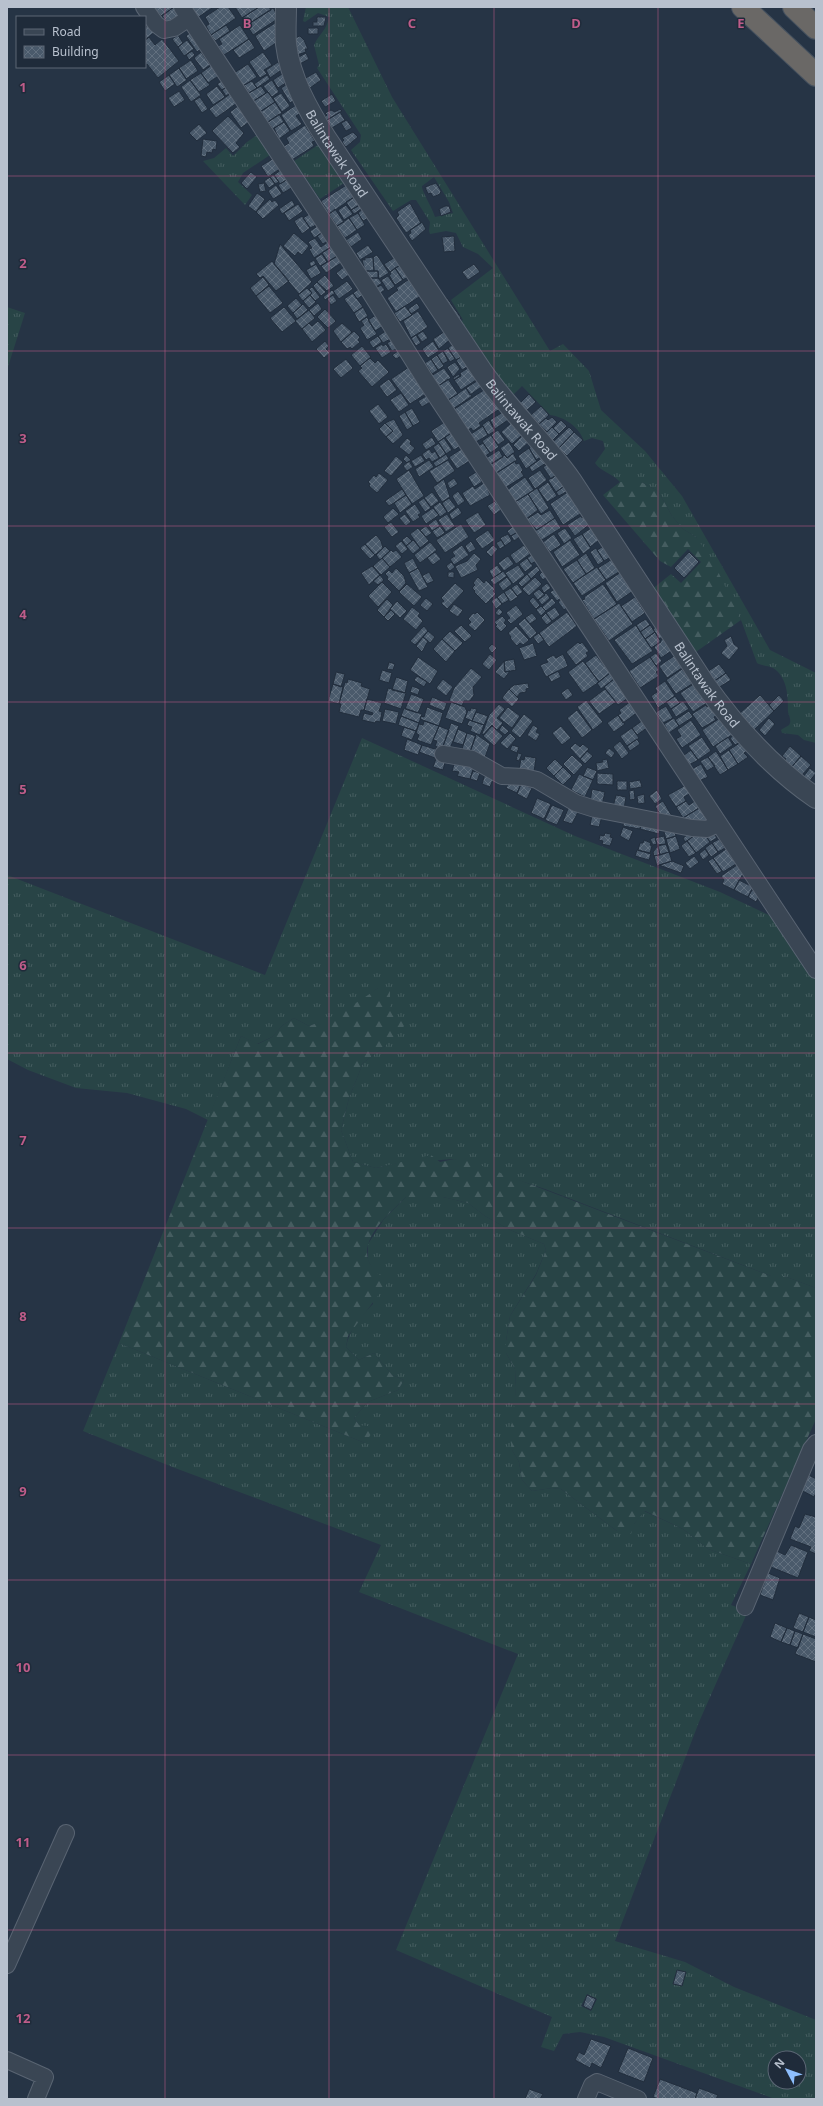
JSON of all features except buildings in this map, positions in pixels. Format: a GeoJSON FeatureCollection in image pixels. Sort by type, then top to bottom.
{"type":"FeatureCollection","features":[{"type":"Feature","properties":{"kind":"highway"},"geometry":{"type":"LineString","coordinates":[[744,7],[816,75]]}},
{"type":"Feature","properties":{"kind":"highway"},"geometry":{"type":"LineString","coordinates":[[794,7],[816,28]]}},
{"type":"Feature","properties":{"kind":"street"},"geometry":{"type":"LineString","coordinates":[[144,7],[156,24],[164,30],[174,28],[185,12],[718,824],[816,970]]}},
{"type":"Feature","properties":{"kind":"street","name":"Balintawak Road"},"geometry":{"type":"LineString","coordinates":[[286,7],[286,42],[289,59],[307,106],[326,138],[482,371],[500,396],[556,460],[571,480],[727,716],[774,766],[816,798]]}},
{"type":"Feature","properties":{"kind":"street"},"geometry":{"type":"LineString","coordinates":[[443,754],[472,759],[502,776],[524,777],[537,780],[572,801],[595,809],[692,828],[707,829],[718,824]]}},
{"type":"Feature","properties":{"kind":"street"},"geometry":{"type":"LineString","coordinates":[[746,1607],[811,1449],[816,1443]]}},
{"type":"Feature","properties":{"kind":"street"},"geometry":{"type":"LineString","coordinates":[[7,1965],[66,1833]]}},
{"type":"Feature","properties":{"kind":"street"},"geometry":{"type":"LineString","coordinates":[[7,2060],[45,2077],[36,2099]]}},
{"type":"Feature","properties":{"kind":"street"},"geometry":{"type":"LineString","coordinates":[[586,2099],[592,2085],[597,2082],[638,2099]]}},
{"type":"Feature","properties":{"kind":"green space"},"geometry":{"type":"Polygon","coordinates":[[[306,7],[348,7],[392,97],[550,351],[563,344],[589,371],[601,410],[645,451],[682,496],[770,650],[816,673],[816,743],[804,740],[798,735],[782,733],[781,730],[789,725],[790,718],[788,712],[787,690],[781,675],[775,669],[757,663],[741,620],[696,537],[683,529],[672,516],[658,491],[641,482],[620,482],[614,476],[597,466],[595,463],[605,449],[603,441],[592,438],[584,441],[579,431],[575,427],[566,420],[550,415],[522,386],[511,397],[458,324],[463,320],[451,300],[493,268],[478,254],[463,247],[456,233],[446,231],[430,234],[430,222],[416,200],[411,200],[393,211],[351,150],[360,142],[361,135],[317,68],[319,65],[314,45],[325,29],[329,17],[318,13],[305,22],[303,21],[306,7]],[[434,177],[422,186],[435,217],[453,213],[449,202],[434,177]]]}},
{"type":"Feature","properties":{"kind":"green space"},"geometry":{"type":"Polygon","coordinates":[[[260,133],[273,153],[243,173],[238,182],[252,195],[245,205],[203,161],[214,158],[226,148],[233,156],[247,142],[260,133]]]}},
{"type":"Feature","properties":{"kind":"green space"},"geometry":{"type":"Polygon","coordinates":[[[321,143],[347,181],[320,199],[294,161],[321,143]]]}},
{"type":"Feature","properties":{"kind":"green space"},"geometry":{"type":"Polygon","coordinates":[[[7,307],[25,313],[7,370],[7,307]]]}},
{"type":"Feature","properties":{"kind":"green space"},"geometry":{"type":"Polygon","coordinates":[[[620,482],[641,482],[658,491],[672,516],[683,529],[696,537],[713,561],[741,620],[693,654],[651,590],[671,574],[681,583],[701,562],[688,549],[671,567],[660,561],[603,495],[620,482]]]}},
{"type":"Feature","properties":{"kind":"green space"},"geometry":{"type":"Polygon","coordinates":[[[362,738],[575,836],[720,892],[773,917],[816,980],[816,1288],[784,1276],[771,1276],[545,1189],[454,1159],[399,1163],[376,1168],[353,1162],[341,1130],[349,1098],[363,1063],[385,1046],[390,1010],[390,988],[378,988],[360,1002],[330,1019],[309,1026],[294,1018],[283,1025],[272,1037],[257,1044],[241,1036],[208,1120],[186,1109],[127,1093],[76,1088],[28,1070],[7,1059],[7,875],[265,975],[362,738]]]}},
{"type":"Feature","properties":{"kind":"green space"},"geometry":{"type":"Polygon","coordinates":[[[378,988],[390,988],[390,1010],[406,1024],[385,1046],[363,1063],[349,1098],[341,1130],[353,1162],[376,1168],[431,1155],[440,1162],[454,1159],[469,1161],[771,1276],[784,1276],[816,1288],[816,1419],[751,1564],[708,1549],[683,1529],[645,1511],[634,1524],[631,1534],[617,1531],[561,1489],[552,1488],[532,1491],[522,1480],[519,1462],[512,1450],[510,1438],[516,1388],[515,1369],[506,1353],[506,1341],[510,1316],[536,1275],[546,1250],[544,1244],[510,1230],[485,1216],[468,1203],[443,1197],[406,1197],[383,1220],[371,1238],[367,1248],[368,1257],[372,1267],[388,1282],[348,1336],[346,1347],[359,1360],[374,1353],[392,1375],[404,1380],[398,1390],[368,1402],[354,1418],[359,1425],[376,1427],[365,1443],[119,1343],[241,1036],[258,1044],[272,1037],[283,1025],[294,1018],[309,1026],[328,1019],[345,1010],[378,988]]]}},
{"type":"Feature","properties":{"kind":"green space"},"geometry":{"type":"Polygon","coordinates":[[[406,1197],[443,1197],[468,1203],[485,1216],[510,1230],[544,1244],[546,1250],[536,1274],[510,1316],[506,1341],[506,1353],[515,1369],[516,1388],[512,1450],[519,1462],[522,1480],[532,1491],[552,1488],[561,1489],[617,1531],[634,1524],[644,1511],[683,1529],[708,1549],[751,1564],[731,1605],[748,1611],[699,1722],[615,1941],[685,1962],[734,1987],[816,2020],[816,2099],[775,2099],[604,2037],[580,2032],[563,2034],[554,2051],[541,2047],[552,2017],[396,1950],[518,1654],[359,1592],[381,1545],[175,1468],[83,1431],[119,1343],[365,1443],[359,1425],[354,1418],[368,1402],[398,1390],[404,1380],[392,1375],[374,1353],[359,1360],[346,1347],[356,1324],[373,1304],[372,1268],[368,1260],[368,1244],[384,1219],[406,1197]],[[587,1994],[581,2006],[591,2011],[597,1999],[587,1994]]]}}]}
